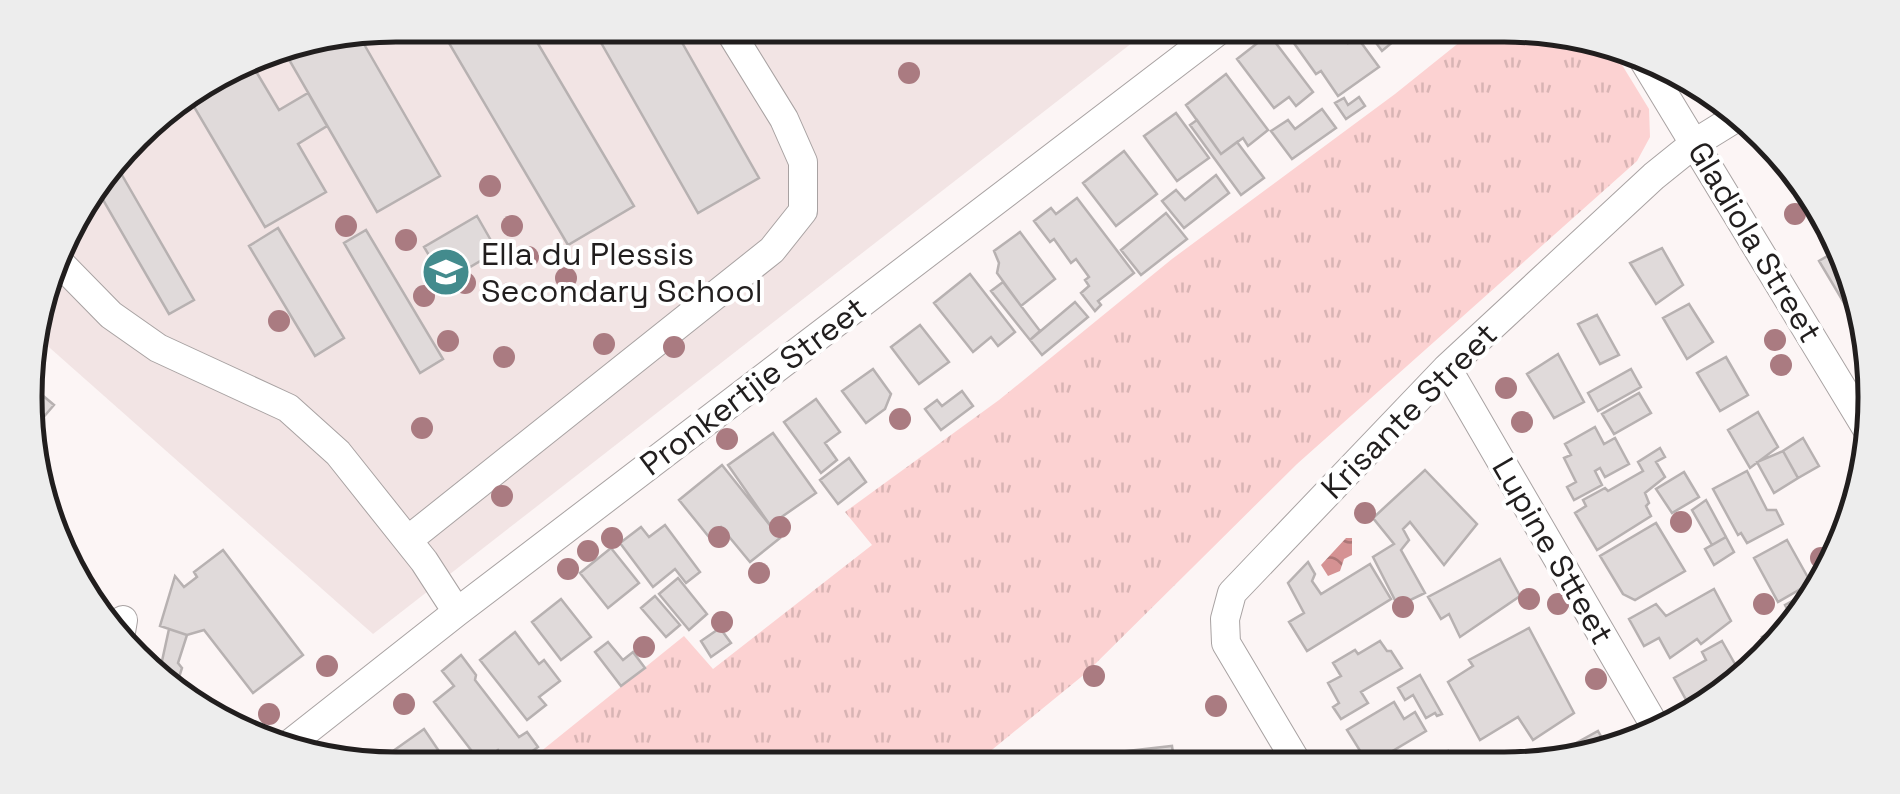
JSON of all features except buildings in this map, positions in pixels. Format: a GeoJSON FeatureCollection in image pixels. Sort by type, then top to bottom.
{"type":"FeatureCollection","features":[{"type":"Feature","properties":{"kind":"street","name":"Pronkertjie Street"},"geometry":{"type":"LineString","coordinates":[[298,737],[1203,42]]}},
{"type":"Feature","properties":{"kind":"street"},"geometry":{"type":"LineString","coordinates":[[408,540],[772,250],[803,211],[803,162],[784,119],[737,43]]}},
{"type":"Feature","properties":{"kind":"street","name":"Gladiola Street"},"geometry":{"type":"LineString","coordinates":[[1653,76],[1857,413]]}},
{"type":"Feature","properties":{"kind":"street","name":"Krisante Street"},"geometry":{"type":"LineString","coordinates":[[1291,752],[1226,643],[1224,619],[1232,593],[1447,368],[1654,176],[1728,123]]}},
{"type":"Feature","properties":{"kind":"street"},"geometry":{"type":"LineString","coordinates":[[66,269],[112,315],[158,348],[288,408],[338,453],[408,540],[457,612]]}},
{"type":"Feature","properties":{"kind":"street","name":"Lupine Stteet"},"geometry":{"type":"LineString","coordinates":[[1447,368],[1651,719]]}},
{"type":"Feature","properties":{"kind":"shaded area","name":"Ella du Plessis Secondary School"},"geometry":{"type":"Polygon","coordinates":[[[1133,42],[373,634],[47,345],[61,283],[79,240],[116,181],[163,130],[200,102],[261,69],[328,49],[374,43],[1133,42]]]}},
{"type":"Feature","properties":{"kind":"green space"},"geometry":{"type":"Polygon","coordinates":[[[1460,42],[1526,43],[1572,49],[1620,62],[1649,109],[1650,137],[1637,161],[1297,464],[1086,673],[989,752],[540,752],[684,636],[713,669],[872,545],[845,512],[999,400],[1172,259],[1460,42]]]}},
{"type":"Feature","properties":{"kind":"water"},"geometry":{"type":"Polygon","coordinates":[[[1346,538],[1352,538],[1352,555],[1344,559],[1340,571],[1328,576],[1321,565],[1346,538]]]}},
{"type":"Feature","properties":{"kind":"place","name":"Ella du Plessis Secondary School"},"geometry":{"type":"Point","coordinates":[446,272]}}]}
